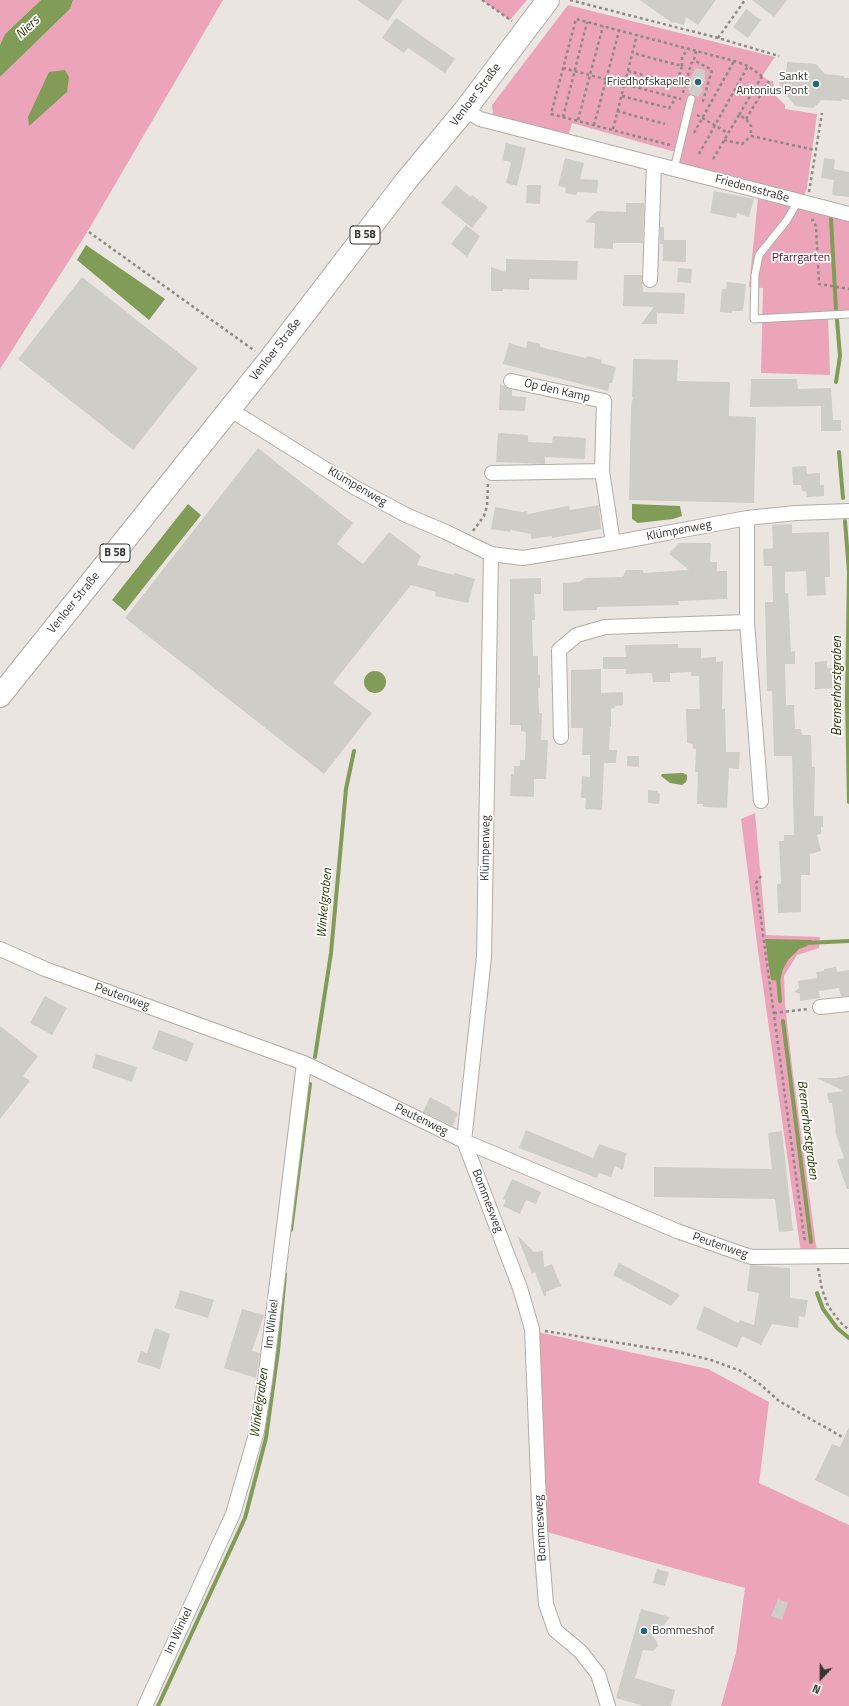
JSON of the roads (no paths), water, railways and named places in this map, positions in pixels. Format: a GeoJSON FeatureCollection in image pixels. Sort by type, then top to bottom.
{"type":"FeatureCollection","features":[{"type":"Feature","properties":{"kind":"main road","name":"Venloer Straße"},"geometry":{"type":"LineString","coordinates":[[0,696],[269,360],[402,187],[465,110],[548,0]]}},
{"type":"Feature","properties":{"kind":"street","name":"Friedensstraße"},"geometry":{"type":"LineString","coordinates":[[465,110],[480,119],[849,214]]}},
{"type":"Feature","properties":{"kind":"street"},"geometry":{"type":"LineString","coordinates":[[650,280],[654,164]]}},
{"type":"Feature","properties":{"kind":"street","name":"Op den Kamp"},"geometry":{"type":"LineString","coordinates":[[511,381],[604,402],[602,471],[613,543]]}},
{"type":"Feature","properties":{"kind":"street","name":"Klümpenweg"},"geometry":{"type":"LineString","coordinates":[[229,409],[354,486],[406,515],[446,532],[491,554],[523,558],[747,518],[796,512],[849,511]]}},
{"type":"Feature","properties":{"kind":"street"},"geometry":{"type":"LineString","coordinates":[[492,474],[602,471]]}},
{"type":"Feature","properties":{"kind":"street"},"geometry":{"type":"LineString","coordinates":[[747,518],[747,622],[761,801]]}},
{"type":"Feature","properties":{"kind":"street","name":"Klümpenweg"},"geometry":{"type":"LineString","coordinates":[[464,1141],[484,957],[491,554]]}},
{"type":"Feature","properties":{"kind":"street"},"geometry":{"type":"LineString","coordinates":[[561,737],[559,650],[577,635],[605,627],[747,622]]}},
{"type":"Feature","properties":{"kind":"street","name":"Peutenweg"},"geometry":{"type":"LineString","coordinates":[[0,949],[45,969],[304,1063],[464,1141],[677,1231],[745,1256],[849,1256]]}},
{"type":"Feature","properties":{"kind":"street"},"geometry":{"type":"LineString","coordinates":[[820,1007],[849,1004]]}},
{"type":"Feature","properties":{"kind":"street","name":"Im Winkel"},"geometry":{"type":"LineString","coordinates":[[144,1706],[233,1514],[257,1431],[265,1381],[304,1063]]}},
{"type":"Feature","properties":{"kind":"street","name":"Bommesweg"},"geometry":{"type":"LineString","coordinates":[[464,1141],[520,1288],[532,1329],[540,1529],[546,1604],[555,1630],[581,1652],[598,1674],[608,1706]]}},
{"type":"Feature","properties":{"kind":"lane"},"geometry":{"type":"LineString","coordinates":[[674,169],[691,99]]}},
{"type":"Feature","properties":{"kind":"lane"},"geometry":{"type":"LineString","coordinates":[[803,203],[791,214],[759,255],[755,275],[754,319],[849,314]]}},
{"type":"Feature","properties":{"kind":"water","name":"Niers"},"geometry":{"type":"Polygon","coordinates":[[[41,0],[73,0],[70,9],[0,77],[0,45],[5,34],[41,0]]]}},
{"type":"Feature","properties":{"kind":"water"},"geometry":{"type":"Polygon","coordinates":[[[65,70],[69,77],[67,92],[29,126],[28,117],[49,72],[65,70]]]}},
{"type":"Feature","properties":{"kind":"water"},"geometry":{"type":"Polygon","coordinates":[[[86,245],[165,299],[149,320],[77,260],[86,245]]]}},
{"type":"Feature","properties":{"kind":"water"},"geometry":{"type":"Polygon","coordinates":[[[188,504],[201,515],[125,611],[112,600],[188,504]]]}},
{"type":"Feature","properties":{"kind":"water"},"geometry":{"type":"Polygon","coordinates":[[[632,504],[680,506],[682,516],[673,519],[638,523],[632,519],[632,504]]]}},
{"type":"Feature","properties":{"kind":"water"},"geometry":{"type":"Polygon","coordinates":[[[371,671],[379,671],[386,678],[386,686],[379,693],[371,693],[364,686],[364,678],[371,671]]]}},
{"type":"Feature","properties":{"kind":"water"},"geometry":{"type":"Polygon","coordinates":[[[683,773],[687,775],[687,779],[682,785],[670,783],[661,776],[662,774],[683,773]]]}},
{"type":"Feature","properties":{"kind":"water"},"geometry":{"type":"Polygon","coordinates":[[[765,939],[812,940],[807,946],[799,949],[788,960],[783,969],[780,981],[771,980],[765,939]]]}},
{"type":"Feature","properties":{"kind":"waterway","name":"Bremerhorstgraben"},"geometry":{"type":"LineString","coordinates":[[831,219],[836,310]]}},
{"type":"Feature","properties":{"kind":"waterway","name":"Bremerhorstgraben"},"geometry":{"type":"LineString","coordinates":[[836,382],[840,356],[837,320]]}},
{"type":"Feature","properties":{"kind":"waterway","name":"Bremerhorstgraben"},"geometry":{"type":"LineString","coordinates":[[839,452],[843,498]]}},
{"type":"Feature","properties":{"kind":"waterway","name":"Bremerhorstgraben"},"geometry":{"type":"LineString","coordinates":[[845,521],[849,572],[847,698],[849,802]]}},
{"type":"Feature","properties":{"kind":"waterway","name":"Winkelgraben"},"geometry":{"type":"LineString","coordinates":[[315,1057],[331,953],[346,789],[354,751]]}},
{"type":"Feature","properties":{"kind":"waterway","name":"Bremerhorstgraben"},"geometry":{"type":"LineString","coordinates":[[805,943],[849,941]]}},
{"type":"Feature","properties":{"kind":"waterway","name":"Bremerhorstgraben"},"geometry":{"type":"LineString","coordinates":[[778,977],[780,1001]]}},
{"type":"Feature","properties":{"kind":"waterway","name":"Bremerhorstgraben"},"geometry":{"type":"LineString","coordinates":[[783,1021],[811,1242]]}},
{"type":"Feature","properties":{"kind":"waterway","name":"Winkelgraben"},"geometry":{"type":"LineString","coordinates":[[291,1230],[310,1084]]}},
{"type":"Feature","properties":{"kind":"waterway","name":"Winkelgraben"},"geometry":{"type":"LineString","coordinates":[[158,1706],[245,1518],[266,1438],[278,1351],[285,1274]]}},
{"type":"Feature","properties":{"kind":"waterway","name":"Bremerhorstgraben"},"geometry":{"type":"LineString","coordinates":[[817,1293],[823,1309],[837,1328],[849,1338]]}},
{"type":"Feature","properties":{"kind":"place","name":"Friedhofskapelle"},"geometry":{"type":"Point","coordinates":[698,82]}},
{"type":"Feature","properties":{"kind":"place","name":"Sankt Antonius Pont"},"geometry":{"type":"Point","coordinates":[816,84]}},
{"type":"Feature","properties":{"kind":"place","name":"Bommeshof"},"geometry":{"type":"Point","coordinates":[644,1631]}},
{"type":"Feature","properties":{"kind":"park label","name":"Pfarrgarten"},"geometry":{"type":"Point","coordinates":[801,258]}}]}
